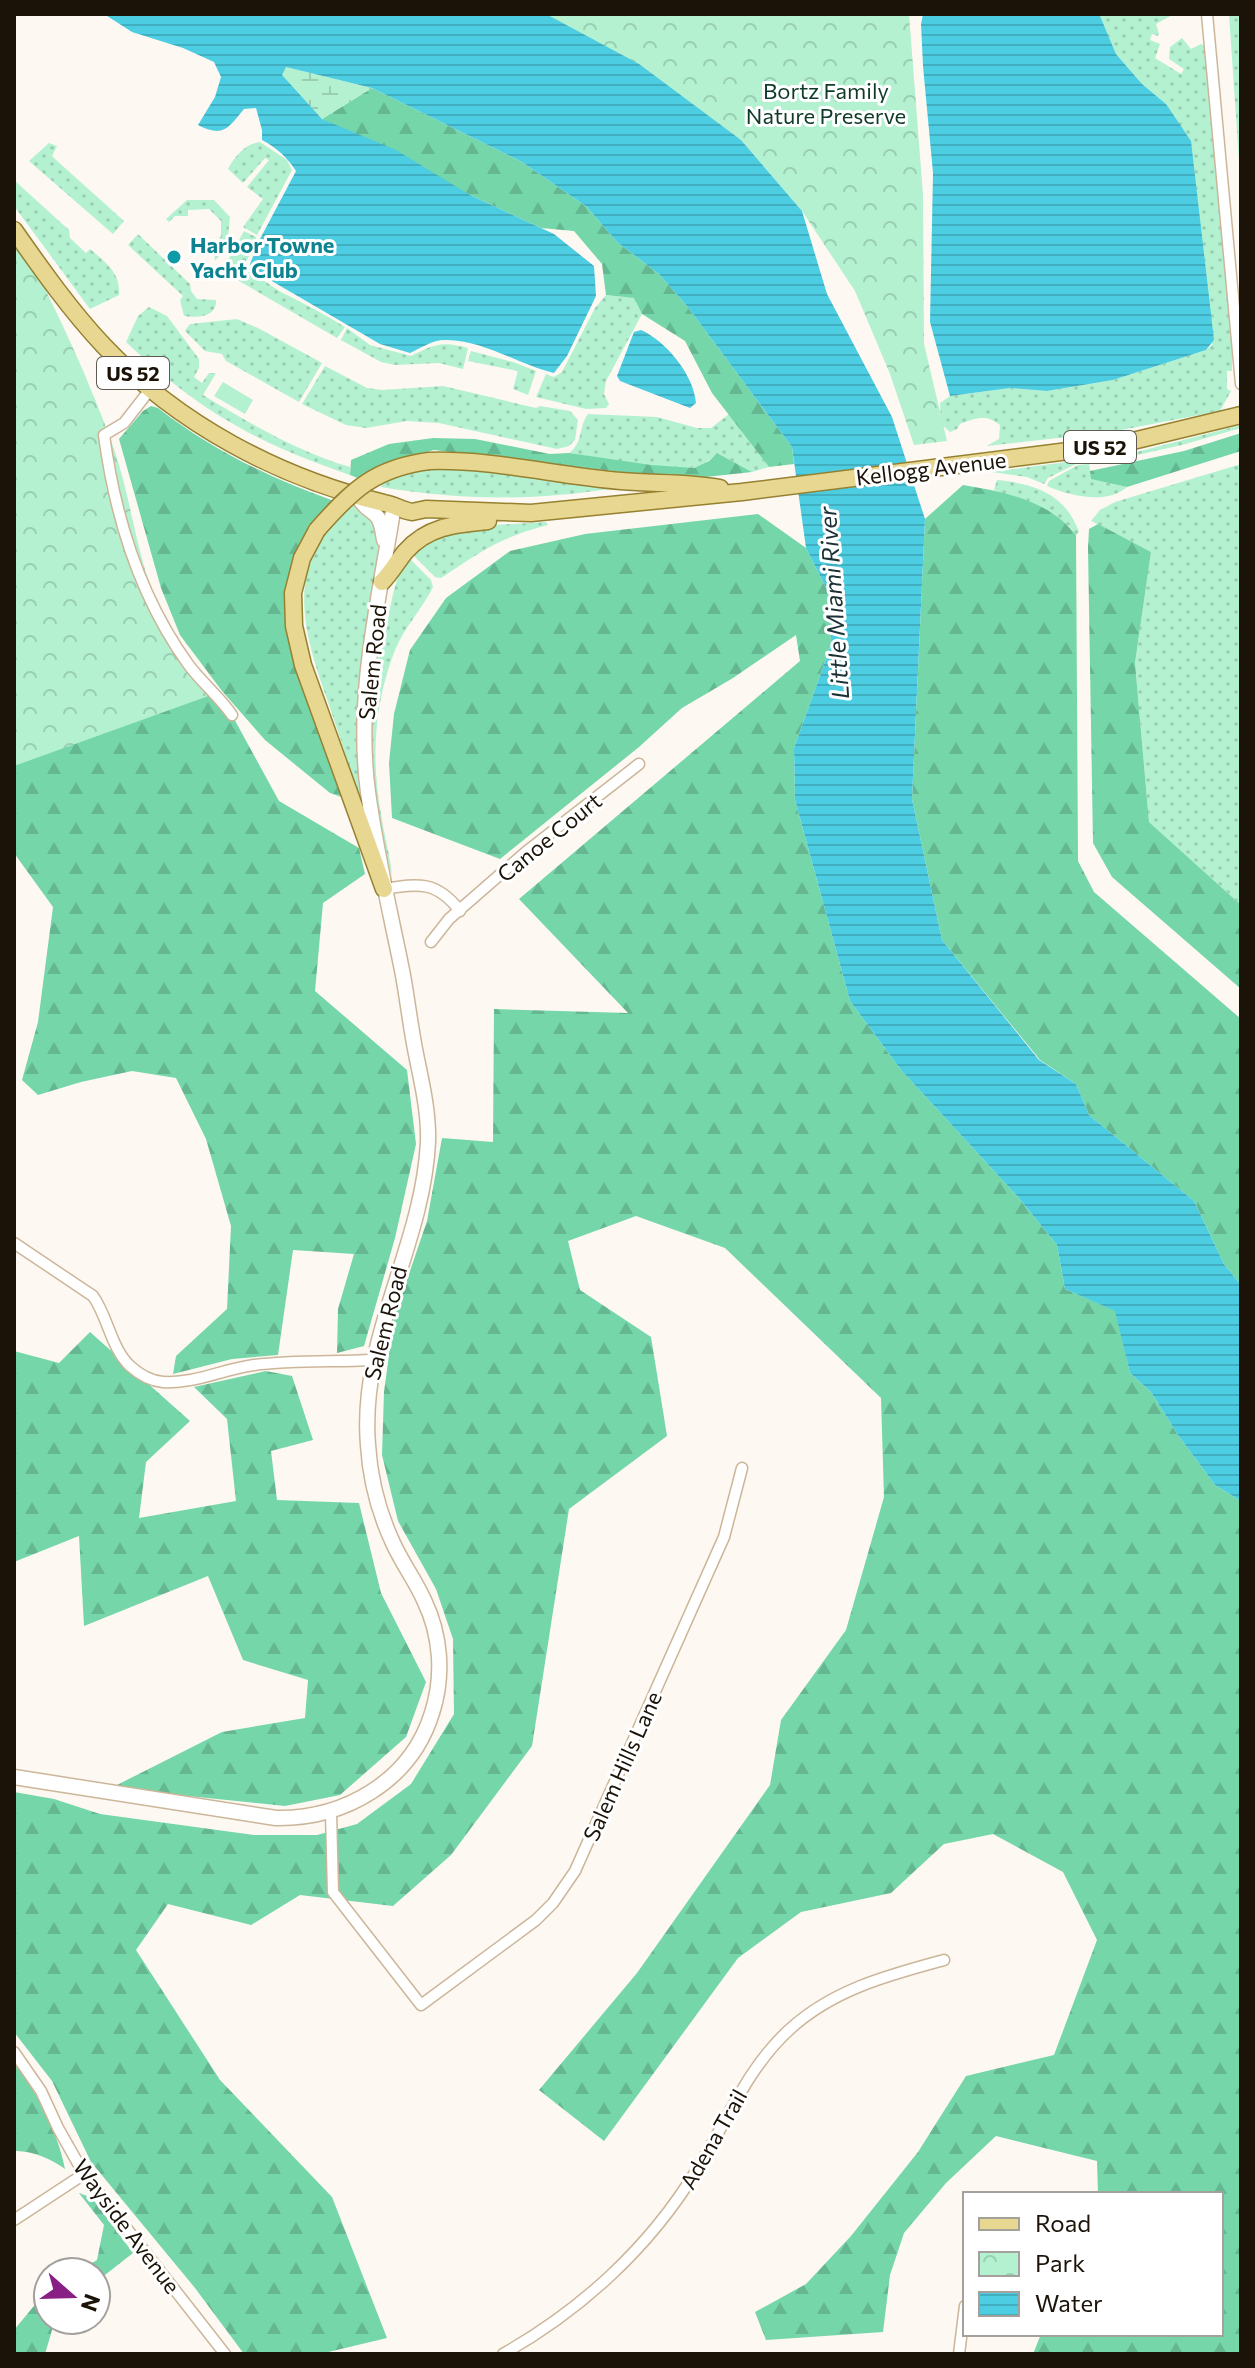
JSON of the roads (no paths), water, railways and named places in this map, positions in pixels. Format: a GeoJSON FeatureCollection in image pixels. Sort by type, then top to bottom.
{"type":"FeatureCollection","features":[{"type":"Feature","properties":{"kind":"main road","name":"Kellogg Avenue"},"geometry":{"type":"LineString","coordinates":[[14,230],[88,328],[122,364],[209,430],[304,480],[394,505],[398,510],[531,513],[742,492],[1116,445],[1241,415]]}},
{"type":"Feature","properties":{"kind":"main road"},"geometry":{"type":"LineString","coordinates":[[384,889],[303,665],[294,626],[293,593],[302,558],[317,530],[356,488],[375,476],[408,464],[429,461],[481,462],[619,481],[700,484],[742,492]]}},
{"type":"Feature","properties":{"kind":"main road"},"geometry":{"type":"LineString","coordinates":[[382,582],[415,542],[434,530],[447,525],[496,521],[531,513]]}},
{"type":"Feature","properties":{"kind":"street"},"geometry":{"type":"LineString","coordinates":[[1207,14],[1241,384]]}},
{"type":"Feature","properties":{"kind":"street"},"geometry":{"type":"LineString","coordinates":[[152,387],[124,423],[104,435],[115,504],[125,540],[154,609],[188,665],[232,715]]}},
{"type":"Feature","properties":{"kind":"street","name":"Salem Road"},"geometry":{"type":"LineString","coordinates":[[358,496],[360,502],[381,520],[386,556]]}},
{"type":"Feature","properties":{"kind":"street","name":"Salem Road"},"geometry":{"type":"LineString","coordinates":[[14,1777],[276,1818],[331,1812],[381,1786],[406,1762],[428,1723],[439,1679],[437,1636],[432,1618],[393,1545],[372,1479],[367,1424],[372,1360],[420,1191],[428,1142],[424,1093],[384,889],[368,794],[364,746],[367,670],[394,505]]}},
{"type":"Feature","properties":{"kind":"street","name":"Canoe Court"},"geometry":{"type":"LineString","coordinates":[[431,942],[438,931],[526,852],[639,764]]}},
{"type":"Feature","properties":{"kind":"street"},"geometry":{"type":"LineString","coordinates":[[384,889],[423,885],[443,893],[460,911]]}},
{"type":"Feature","properties":{"kind":"street"},"geometry":{"type":"LineString","coordinates":[[14,1243],[93,1296],[101,1307],[121,1356],[149,1379],[159,1382],[190,1381],[252,1365],[372,1360]]}},
{"type":"Feature","properties":{"kind":"street","name":"Salem Hills Lane"},"geometry":{"type":"LineString","coordinates":[[331,1812],[333,1892],[421,2005],[536,1920],[553,1903],[575,1871],[724,1537],[742,1468]]}},
{"type":"Feature","properties":{"kind":"street","name":"Adena Trail"},"geometry":{"type":"LineString","coordinates":[[503,2354],[562,2317],[590,2295],[648,2237],[695,2174],[755,2068],[792,2027],[824,2004],[856,1987],[944,1960]]}},
{"type":"Feature","properties":{"kind":"street","name":"Wayside Avenue"},"geometry":{"type":"LineString","coordinates":[[14,2052],[37,2083],[84,2174],[225,2354]]}},
{"type":"Feature","properties":{"kind":"street"},"geometry":{"type":"LineString","coordinates":[[14,2220],[84,2174]]}},
{"type":"Feature","properties":{"kind":"street"},"geometry":{"type":"LineString","coordinates":[[959,2354],[963,2322]]}},
{"type":"Feature","properties":{"kind":"water","name":"Little Miami River"},"geometry":{"type":"Polygon","coordinates":[[[104,14],[546,14],[639,64],[741,140],[802,211],[827,294],[892,417],[925,519],[912,799],[942,940],[1039,1060],[1076,1084],[1089,1115],[1194,1201],[1224,1264],[1241,1285],[1241,1501],[1215,1485],[1151,1392],[1130,1373],[1115,1311],[1065,1289],[1057,1245],[1018,1197],[901,1070],[850,1001],[795,800],[794,748],[831,645],[830,596],[806,548],[792,447],[687,306],[659,274],[617,242],[587,207],[522,162],[372,88],[286,67],[282,75],[322,119],[396,150],[470,195],[554,234],[594,266],[596,296],[567,356],[554,373],[459,341],[436,341],[410,353],[380,344],[258,273],[250,264],[296,171],[281,153],[262,140],[256,108],[244,109],[220,131],[198,125],[215,97],[221,77],[214,62],[183,48],[132,32],[104,14]]]}},
{"type":"Feature","properties":{"kind":"water"},"geometry":{"type":"Polygon","coordinates":[[[923,14],[1100,16],[1116,54],[1142,84],[1166,104],[1191,141],[1214,340],[1206,350],[1113,380],[1047,391],[1010,388],[950,396],[930,322],[933,173],[923,66],[923,14]]]}},
{"type":"Feature","properties":{"kind":"water"},"geometry":{"type":"Polygon","coordinates":[[[641,330],[660,342],[684,370],[696,403],[690,408],[620,381],[617,376],[634,332],[641,330]]]}},
{"type":"Feature","properties":{"kind":"place","name":"Harbor Towne Yacht Club"},"geometry":{"type":"Point","coordinates":[174,257]}},
{"type":"Feature","properties":{"kind":"park label","name":"Bortz Family Nature Preserve"},"geometry":{"type":"Point","coordinates":[826,102]}}]}
